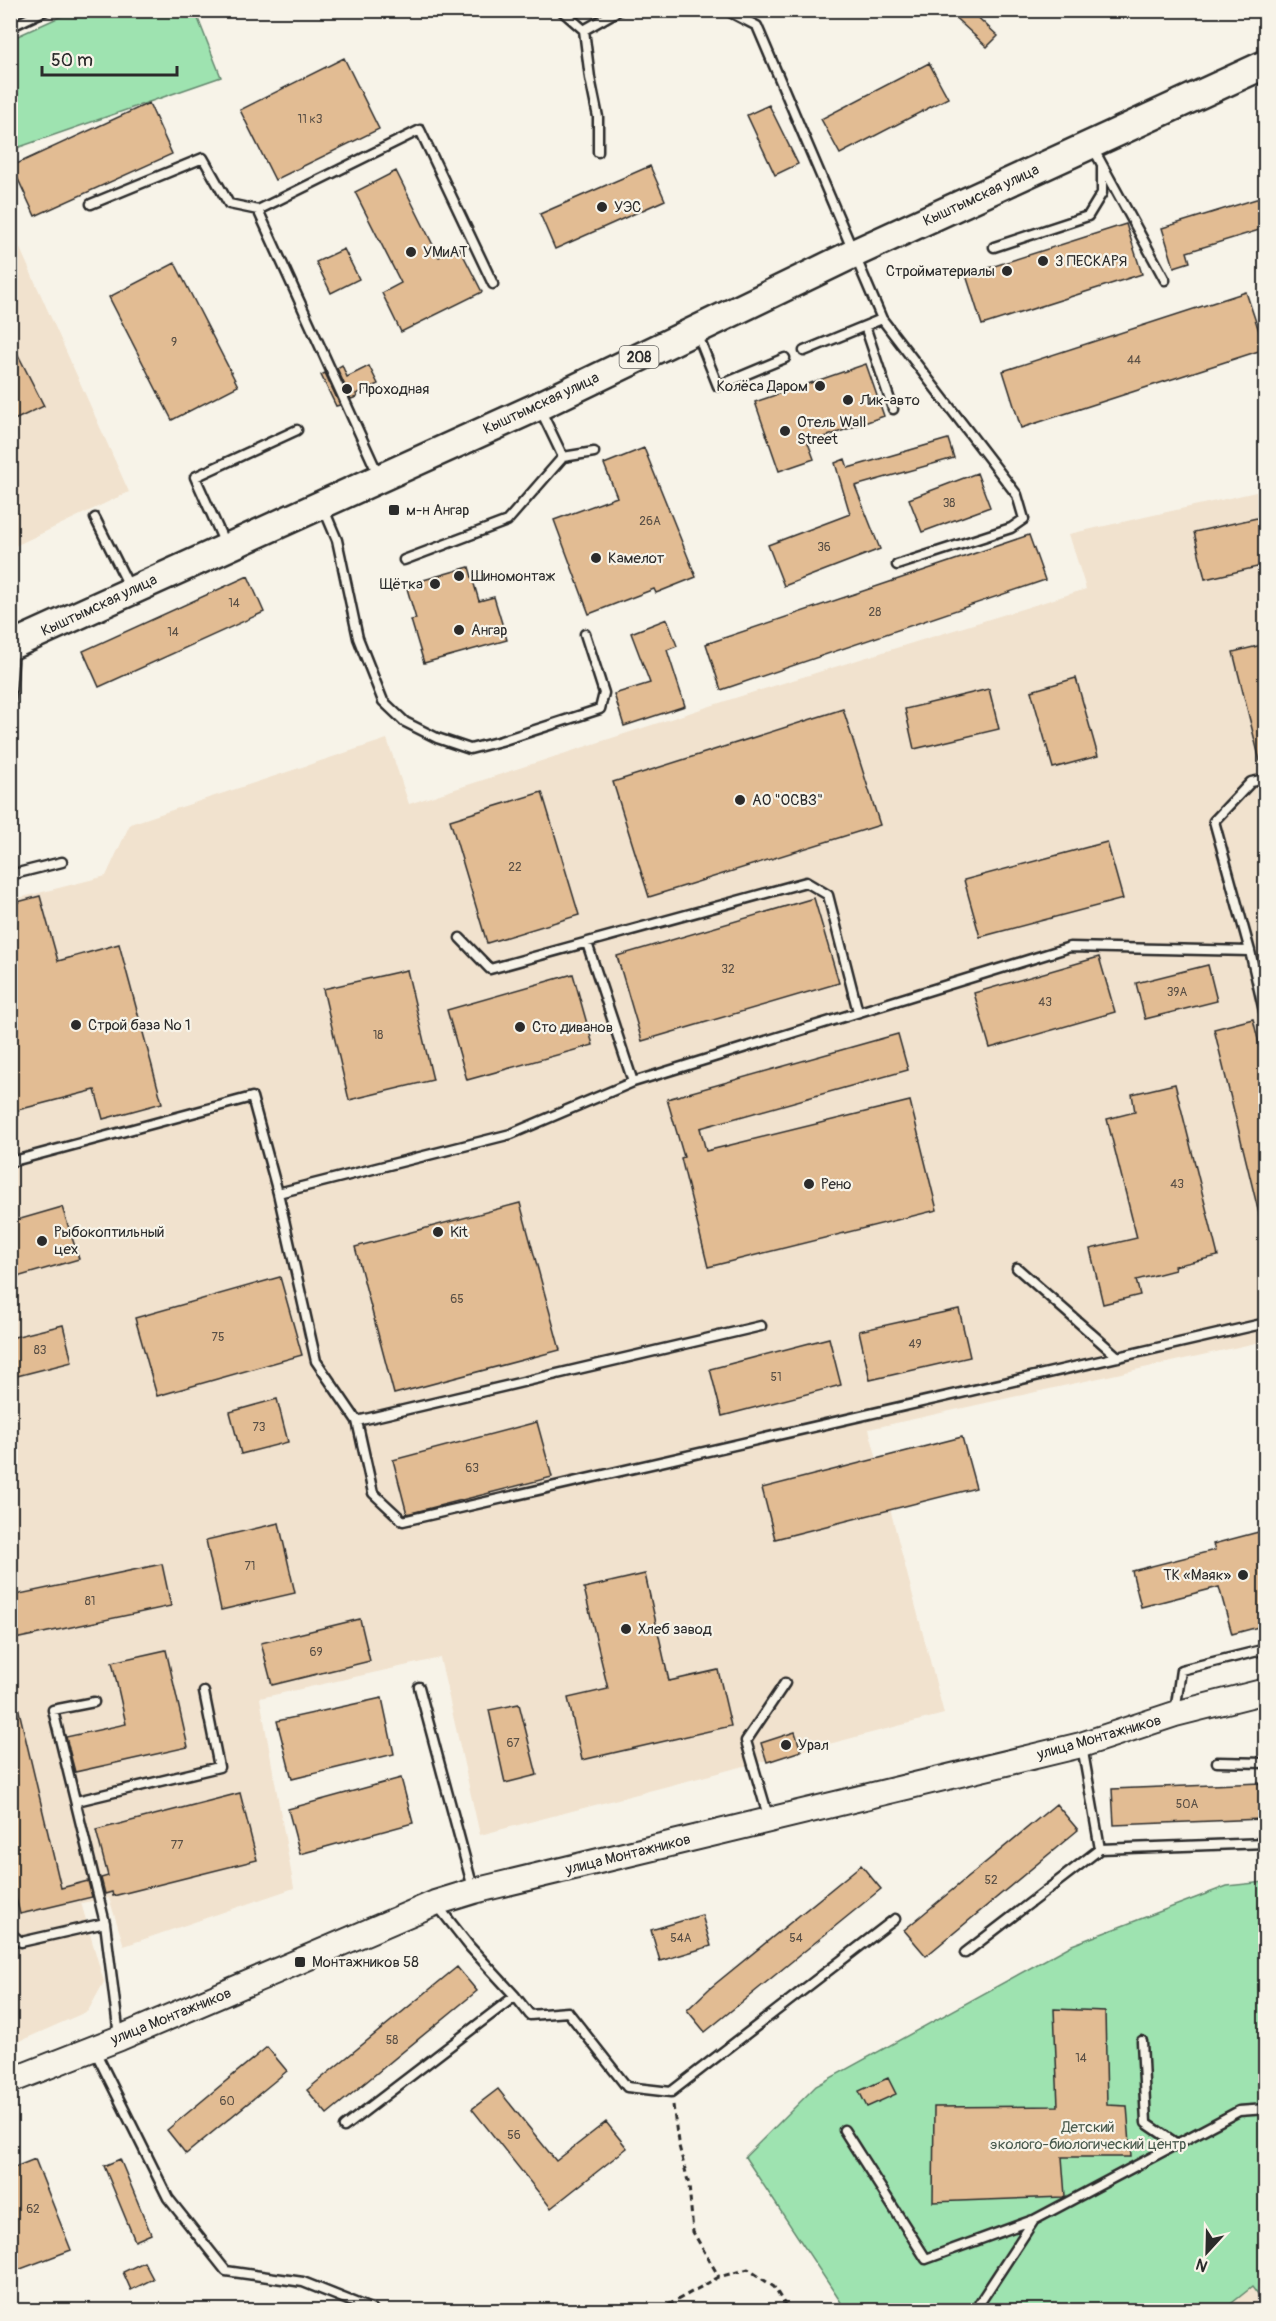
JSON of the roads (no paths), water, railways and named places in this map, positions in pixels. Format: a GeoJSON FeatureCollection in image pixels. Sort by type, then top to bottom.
{"type":"FeatureCollection","features":[{"type":"Feature","properties":{"kind":"main road","name":"Кыштымская улица"},"geometry":{"type":"LineString","coordinates":[[13,645],[538,406],[855,253],[1097,155],[1266,64]]}},
{"type":"Feature","properties":{"kind":"street","name":"улица Монтажников"},"geometry":{"type":"LineString","coordinates":[[10,2081],[120,2038],[435,1903],[1081,1745],[1175,1714],[1266,1690]]}},
{"type":"Feature","properties":{"kind":"lane"},"geometry":{"type":"LineString","coordinates":[[10,27],[46,10]]}},
{"type":"Feature","properties":{"kind":"lane"},"geometry":{"type":"LineString","coordinates":[[561,10],[584,30],[598,117],[598,152]]}},
{"type":"Feature","properties":{"kind":"lane"},"geometry":{"type":"LineString","coordinates":[[584,30],[619,10]]}},
{"type":"Feature","properties":{"kind":"lane"},"geometry":{"type":"LineString","coordinates":[[726,10],[757,26],[882,319],[1017,495],[1024,519],[1011,528],[897,565]]}},
{"type":"Feature","properties":{"kind":"lane"},"geometry":{"type":"LineString","coordinates":[[91,204],[203,158],[229,204],[258,210],[420,130],[493,284]]}},
{"type":"Feature","properties":{"kind":"lane"},"geometry":{"type":"LineString","coordinates":[[994,247],[1088,216],[1101,193],[1097,155]]}},
{"type":"Feature","properties":{"kind":"lane"},"geometry":{"type":"LineString","coordinates":[[1097,155],[1166,280]]}},
{"type":"Feature","properties":{"kind":"lane"},"geometry":{"type":"LineString","coordinates":[[258,210],[379,477]]}},
{"type":"Feature","properties":{"kind":"lane"},"geometry":{"type":"LineString","coordinates":[[804,351],[882,319]]}},
{"type":"Feature","properties":{"kind":"lane"},"geometry":{"type":"LineString","coordinates":[[865,326],[893,409]]}},
{"type":"Feature","properties":{"kind":"lane"},"geometry":{"type":"LineString","coordinates":[[695,330],[718,386],[785,358]]}},
{"type":"Feature","properties":{"kind":"lane"},"geometry":{"type":"LineString","coordinates":[[538,406],[563,457]]}},
{"type":"Feature","properties":{"kind":"lane"},"geometry":{"type":"LineString","coordinates":[[226,547],[195,477],[297,430]]}},
{"type":"Feature","properties":{"kind":"lane"},"geometry":{"type":"LineString","coordinates":[[404,560],[507,521],[563,457],[594,452]]}},
{"type":"Feature","properties":{"kind":"lane"},"geometry":{"type":"LineString","coordinates":[[321,504],[337,540],[358,638],[382,701],[405,722],[437,738],[470,749],[600,708],[604,693],[585,634]]}},
{"type":"Feature","properties":{"kind":"lane"},"geometry":{"type":"LineString","coordinates":[[95,518],[132,591]]}},
{"type":"Feature","properties":{"kind":"lane"},"geometry":{"type":"LineString","coordinates":[[10,705],[13,645]]}},
{"type":"Feature","properties":{"kind":"lane"},"geometry":{"type":"LineString","coordinates":[[1266,779],[1251,782],[1214,821],[1250,951],[1266,1020]]}},
{"type":"Feature","properties":{"kind":"lane"},"geometry":{"type":"LineString","coordinates":[[10,875],[62,862]]}},
{"type":"Feature","properties":{"kind":"lane"},"geometry":{"type":"LineString","coordinates":[[460,938],[490,969],[806,882],[828,895],[858,1012]]}},
{"type":"Feature","properties":{"kind":"lane"},"geometry":{"type":"LineString","coordinates":[[587,943],[633,1082]]}},
{"type":"Feature","properties":{"kind":"lane"},"geometry":{"type":"LineString","coordinates":[[278,1192],[511,1134],[633,1082],[1070,947],[1250,951]]}},
{"type":"Feature","properties":{"kind":"lane"},"geometry":{"type":"LineString","coordinates":[[10,1162],[252,1097],[278,1192],[316,1361],[357,1421],[373,1493],[403,1521],[1266,1323]]}},
{"type":"Feature","properties":{"kind":"lane"},"geometry":{"type":"LineString","coordinates":[[1017,1268],[1118,1357]]}},
{"type":"Feature","properties":{"kind":"lane"},"geometry":{"type":"LineString","coordinates":[[357,1421],[761,1326]]}},
{"type":"Feature","properties":{"kind":"lane"},"geometry":{"type":"LineString","coordinates":[[1175,1714],[1181,1670],[1266,1649]]}},
{"type":"Feature","properties":{"kind":"lane"},"geometry":{"type":"LineString","coordinates":[[769,1820],[746,1741],[785,1683]]}},
{"type":"Feature","properties":{"kind":"lane"},"geometry":{"type":"LineString","coordinates":[[419,1687],[474,1892]]}},
{"type":"Feature","properties":{"kind":"lane"},"geometry":{"type":"LineString","coordinates":[[77,1801],[219,1767],[204,1692]]}},
{"type":"Feature","properties":{"kind":"lane"},"geometry":{"type":"LineString","coordinates":[[94,1702],[53,1710],[105,1923],[120,2038]]}},
{"type":"Feature","properties":{"kind":"lane"},"geometry":{"type":"LineString","coordinates":[[1081,1745],[1100,1849]]}},
{"type":"Feature","properties":{"kind":"lane"},"geometry":{"type":"LineString","coordinates":[[1217,1762],[1266,1763]]}},
{"type":"Feature","properties":{"kind":"lane"},"geometry":{"type":"LineString","coordinates":[[965,1953],[1100,1849],[1266,1843]]}},
{"type":"Feature","properties":{"kind":"lane"},"geometry":{"type":"LineString","coordinates":[[435,1903],[530,2015],[568,2012],[627,2086],[671,2092],[895,1919]]}},
{"type":"Feature","properties":{"kind":"lane"},"geometry":{"type":"LineString","coordinates":[[10,1933],[21,1942],[105,1923]]}},
{"type":"Feature","properties":{"kind":"lane"},"geometry":{"type":"LineString","coordinates":[[344,2127],[515,1996]]}},
{"type":"Feature","properties":{"kind":"lane"},"geometry":{"type":"LineString","coordinates":[[1142,2041],[1146,2123],[1177,2144]]}},
{"type":"Feature","properties":{"kind":"lane"},"geometry":{"type":"LineString","coordinates":[[93,2047],[168,2198],[226,2271],[303,2282],[373,2310]]}},
{"type":"Feature","properties":{"kind":"lane"},"geometry":{"type":"LineString","coordinates":[[844,2130],[926,2259],[1034,2220],[1239,2111],[1266,2109]]}},
{"type":"Feature","properties":{"kind":"lane"},"geometry":{"type":"LineString","coordinates":[[976,2307],[1034,2220]]}},
{"type":"Feature","properties":{"kind":"place","name":"УЭС"},"geometry":{"type":"Point","coordinates":[602,207]}},
{"type":"Feature","properties":{"kind":"place","name":"УМиАТ"},"geometry":{"type":"Point","coordinates":[411,252]}},
{"type":"Feature","properties":{"kind":"place","name":"3 ПЕСКАРЯ"},"geometry":{"type":"Point","coordinates":[1043,261]}},
{"type":"Feature","properties":{"kind":"place","name":"Стройматериалы"},"geometry":{"type":"Point","coordinates":[1007,271]}},
{"type":"Feature","properties":{"kind":"place","name":"Колёса Даром"},"geometry":{"type":"Point","coordinates":[820,386]}},
{"type":"Feature","properties":{"kind":"place","name":"Проходная"},"geometry":{"type":"Point","coordinates":[347,389]}},
{"type":"Feature","properties":{"kind":"place","name":"Лик-авто"},"geometry":{"type":"Point","coordinates":[848,400]}},
{"type":"Feature","properties":{"kind":"place","name":"Отель Wall Street"},"geometry":{"type":"Point","coordinates":[785,431]}},
{"type":"Feature","properties":{"kind":"place","name":"м-н Ангар"},"geometry":{"type":"Point","coordinates":[394,510]}},
{"type":"Feature","properties":{"kind":"place","name":"Камелот"},"geometry":{"type":"Point","coordinates":[596,558]}},
{"type":"Feature","properties":{"kind":"place","name":"Шиномонтаж"},"geometry":{"type":"Point","coordinates":[459,576]}},
{"type":"Feature","properties":{"kind":"place","name":"Щётка"},"geometry":{"type":"Point","coordinates":[435,584]}},
{"type":"Feature","properties":{"kind":"place","name":"Ангар"},"geometry":{"type":"Point","coordinates":[459,630]}},
{"type":"Feature","properties":{"kind":"place","name":"АО \"ОСВЗ\""},"geometry":{"type":"Point","coordinates":[740,800]}},
{"type":"Feature","properties":{"kind":"place","name":"Строй база № 1"},"geometry":{"type":"Point","coordinates":[76,1025]}},
{"type":"Feature","properties":{"kind":"place","name":"Сто диванов"},"geometry":{"type":"Point","coordinates":[520,1027]}},
{"type":"Feature","properties":{"kind":"place","name":"Рено"},"geometry":{"type":"Point","coordinates":[809,1184]}},
{"type":"Feature","properties":{"kind":"place","name":"Kit"},"geometry":{"type":"Point","coordinates":[438,1232]}},
{"type":"Feature","properties":{"kind":"place","name":"Рыбокоптильный цех"},"geometry":{"type":"Point","coordinates":[42,1241]}},
{"type":"Feature","properties":{"kind":"place","name":"ТК «Маяк»"},"geometry":{"type":"Point","coordinates":[1243,1575]}},
{"type":"Feature","properties":{"kind":"place","name":"Хлеб завод"},"geometry":{"type":"Point","coordinates":[626,1629]}},
{"type":"Feature","properties":{"kind":"place","name":"Урал"},"geometry":{"type":"Point","coordinates":[786,1745]}},
{"type":"Feature","properties":{"kind":"place","name":"Монтажников 58"},"geometry":{"type":"Point","coordinates":[300,1962]}},
{"type":"Feature","properties":{"kind":"park label","name":"Детский эколого-биологический центр"},"geometry":{"type":"Point","coordinates":[1088,2136]}}]}
